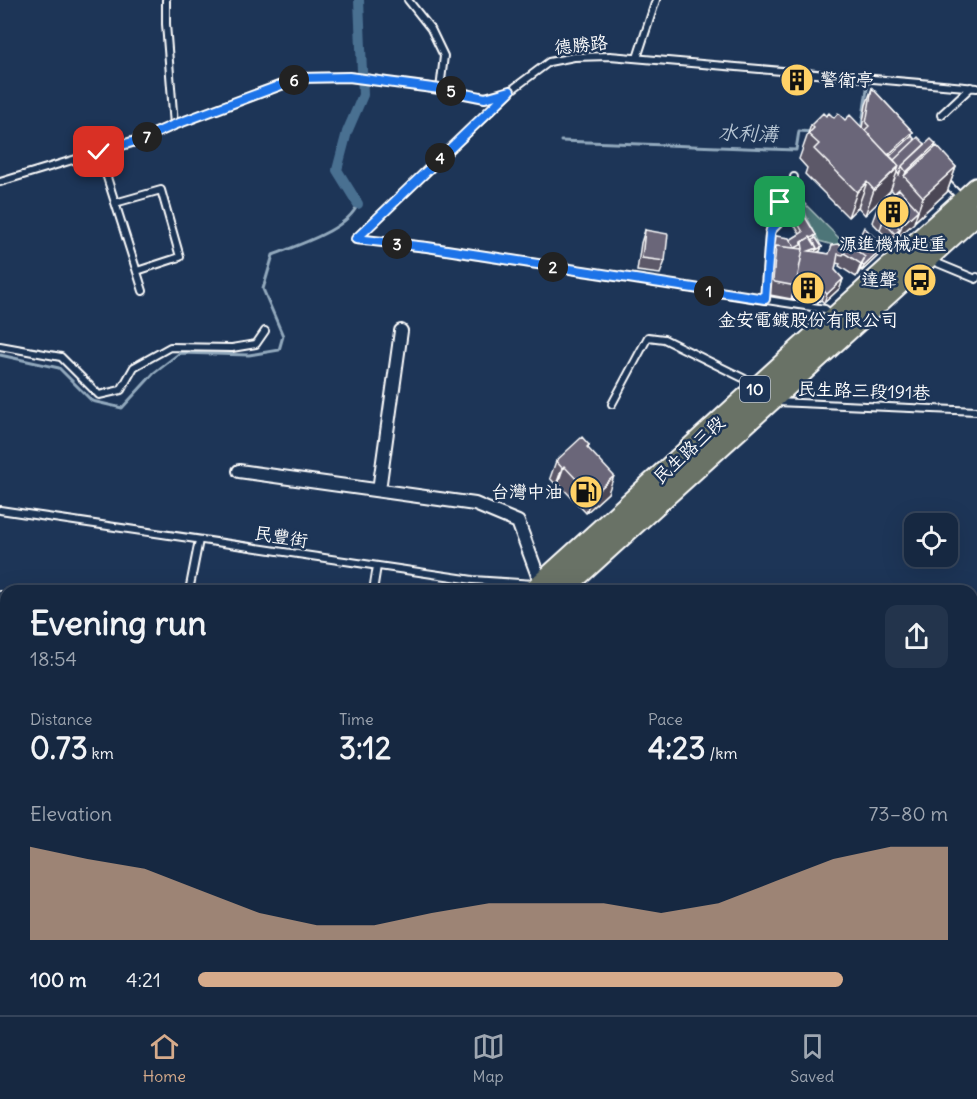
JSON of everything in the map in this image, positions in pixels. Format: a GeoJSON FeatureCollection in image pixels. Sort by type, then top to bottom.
{"type":"FeatureCollection","features":[{"type":"Feature","properties":{"kind":"main road","name":"民生路三段"},"geometry":{"type":"LineString","coordinates":[[841,323],[927,258],[972,200]]}},
{"type":"Feature","properties":{"kind":"main road","name":"民生路三段"},"geometry":{"type":"LineString","coordinates":[[552,585],[841,323],[972,200]]}},
{"type":"Feature","properties":{"kind":"street"},"geometry":{"type":"LineString","coordinates":[[379,490],[401,331]]}},
{"type":"Feature","properties":{"kind":"street"},"geometry":{"type":"LineString","coordinates":[[239,471],[475,504],[518,522],[546,585]]}},
{"type":"Feature","properties":{"kind":"lane"},"geometry":{"type":"LineString","coordinates":[[166,0],[174,125]]}},
{"type":"Feature","properties":{"kind":"lane"},"geometry":{"type":"LineString","coordinates":[[408,0],[431,29],[444,56],[440,89]]}},
{"type":"Feature","properties":{"kind":"lane"},"geometry":{"type":"LineString","coordinates":[[637,58],[656,0]]}},
{"type":"Feature","properties":{"kind":"lane","name":"德勝路"},"geometry":{"type":"LineString","coordinates":[[0,182],[142,139],[300,78],[349,77],[440,89],[485,98],[510,91],[549,62],[574,57],[610,56],[974,88]]}},
{"type":"Feature","properties":{"kind":"lane"},"geometry":{"type":"LineString","coordinates":[[874,91],[875,79]]}},
{"type":"Feature","properties":{"kind":"lane"},"geometry":{"type":"LineString","coordinates":[[941,116],[974,88]]}},
{"type":"Feature","properties":{"kind":"lane"},"geometry":{"type":"LineString","coordinates":[[510,91],[356,239],[427,247],[825,309],[841,323]]}},
{"type":"Feature","properties":{"kind":"lane"},"geometry":{"type":"LineString","coordinates":[[99,152],[143,291]]}},
{"type":"Feature","properties":{"kind":"lane"},"geometry":{"type":"LineString","coordinates":[[937,173],[972,200]]}},
{"type":"Feature","properties":{"kind":"lane"},"geometry":{"type":"LineString","coordinates":[[765,299],[770,234],[780,221],[782,196],[794,186],[794,177]]}},
{"type":"Feature","properties":{"kind":"lane"},"geometry":{"type":"LineString","coordinates":[[116,203],[161,190],[180,257],[137,271]]}},
{"type":"Feature","properties":{"kind":"lane"},"geometry":{"type":"LineString","coordinates":[[927,258],[976,279],[977,277]]}},
{"type":"Feature","properties":{"kind":"lane"},"geometry":{"type":"LineString","coordinates":[[0,346],[61,357],[99,395],[121,390],[134,367],[170,347],[232,348],[256,344],[265,331]]}},
{"type":"Feature","properties":{"kind":"lane"},"geometry":{"type":"LineString","coordinates":[[612,404],[648,336],[664,339],[763,394]]}},
{"type":"Feature","properties":{"kind":"lane","name":"民生路三段191巷"},"geometry":{"type":"LineString","coordinates":[[763,394],[977,411]]}},
{"type":"Feature","properties":{"kind":"lane","name":"民豐街"},"geometry":{"type":"LineString","coordinates":[[0,510],[515,585]]}},
{"type":"Feature","properties":{"kind":"lane"},"geometry":{"type":"LineString","coordinates":[[190,585],[199,540]]}},
{"type":"Feature","properties":{"kind":"lane"},"geometry":{"type":"LineString","coordinates":[[374,585],[377,566]]}},
{"type":"Feature","properties":{"kind":"green space"},"geometry":{"type":"Polygon","coordinates":[[[800,199],[846,245],[844,248],[819,241],[800,199]]]}},
{"type":"Feature","properties":{"kind":"building"},"geometry":{"type":"Polygon","coordinates":[[[796,73],[803,73],[802,79],[795,78],[796,73]]]}},
{"type":"Feature","properties":{"kind":"building"},"geometry":{"type":"Polygon","coordinates":[[[872,88],[913,132],[888,155],[865,130],[869,126],[866,123],[872,88]]]}},
{"type":"Feature","properties":{"kind":"building"},"geometry":{"type":"Polygon","coordinates":[[[823,113],[826,116],[829,113],[834,118],[838,113],[845,120],[850,115],[899,166],[874,190],[867,182],[857,192],[814,149],[819,144],[808,134],[814,128],[811,125],[823,113]]]}},
{"type":"Feature","properties":{"kind":"building"},"geometry":{"type":"Polygon","coordinates":[[[912,136],[915,140],[894,160],[890,156],[912,136]]]}},
{"type":"Feature","properties":{"kind":"building"},"geometry":{"type":"Polygon","coordinates":[[[918,137],[925,144],[902,166],[899,175],[897,172],[899,166],[894,160],[918,137]]]}},
{"type":"Feature","properties":{"kind":"building"},"geometry":{"type":"Polygon","coordinates":[[[931,139],[936,144],[906,172],[902,166],[931,139]]]}},
{"type":"Feature","properties":{"kind":"building"},"geometry":{"type":"Polygon","coordinates":[[[937,146],[956,167],[923,197],[904,176],[937,146]]]}},
{"type":"Feature","properties":{"kind":"building"},"geometry":{"type":"Polygon","coordinates":[[[899,189],[918,210],[902,225],[890,212],[884,217],[877,209],[899,189]]]}},
{"type":"Feature","properties":{"kind":"building"},"geometry":{"type":"Polygon","coordinates":[[[802,212],[816,235],[793,248],[790,240],[803,232],[794,217],[802,212]]]}},
{"type":"Feature","properties":{"kind":"building"},"geometry":{"type":"Polygon","coordinates":[[[889,217],[900,229],[895,234],[883,221],[889,217]]]}},
{"type":"Feature","properties":{"kind":"building"},"geometry":{"type":"Polygon","coordinates":[[[864,227],[884,247],[864,266],[862,265],[865,257],[849,245],[845,245],[859,238],[864,227]]]}},
{"type":"Feature","properties":{"kind":"building"},"geometry":{"type":"Polygon","coordinates":[[[645,230],[668,234],[665,261],[642,258],[645,230]]]}},
{"type":"Feature","properties":{"kind":"building"},"geometry":{"type":"Polygon","coordinates":[[[776,236],[789,238],[793,248],[776,246],[774,250],[776,236]]]}},
{"type":"Feature","properties":{"kind":"building"},"geometry":{"type":"Polygon","coordinates":[[[810,237],[817,248],[809,251],[829,254],[832,245],[848,246],[843,255],[838,254],[835,270],[843,279],[827,294],[824,291],[821,294],[816,288],[811,293],[795,290],[803,249],[802,242],[810,237]]]}},
{"type":"Feature","properties":{"kind":"building"},"geometry":{"type":"Polygon","coordinates":[[[816,238],[822,247],[816,250],[813,240],[816,238]]]}},
{"type":"Feature","properties":{"kind":"building"},"geometry":{"type":"Polygon","coordinates":[[[849,245],[865,257],[861,264],[844,253],[849,245]]]}},
{"type":"Feature","properties":{"kind":"building"},"geometry":{"type":"Polygon","coordinates":[[[776,246],[803,249],[796,286],[773,280],[776,246]]]}},
{"type":"Feature","properties":{"kind":"building"},"geometry":{"type":"Polygon","coordinates":[[[582,437],[589,445],[587,447],[614,476],[592,496],[564,466],[562,468],[556,461],[582,437]]]}},
{"type":"Feature","properties":{"kind":"waterway"},"geometry":{"type":"LineString","coordinates":[[358,204],[337,170],[347,132],[363,95],[359,0]]}},
{"type":"Feature","properties":{"kind":"waterway","name":"水利溝"},"geometry":{"type":"LineString","coordinates":[[861,131],[868,82]]}},
{"type":"Feature","properties":{"kind":"waterway","name":"水利溝"},"geometry":{"type":"LineString","coordinates":[[561,141],[796,150],[799,131],[812,132]]}},
{"type":"Feature","properties":{"kind":"waterway"},"geometry":{"type":"LineString","coordinates":[[0,355],[59,368],[92,401],[122,408],[154,373],[180,353],[249,355],[279,350],[283,336],[263,289],[273,255],[333,229],[343,222],[358,204]]}},
{"type":"Feature","properties":{"kind":"place","name":"警衛亭"},"geometry":{"type":"Point","coordinates":[797,80]}},
{"type":"Feature","properties":{"kind":"place","name":"源進機械起重"},"geometry":{"type":"Point","coordinates":[893,212]}},
{"type":"Feature","properties":{"kind":"place","name":"達聲"},"geometry":{"type":"Point","coordinates":[920,280]}},
{"type":"Feature","properties":{"kind":"place","name":"金安電鍍股份有限公司"},"geometry":{"type":"Point","coordinates":[808,288]}},
{"type":"Feature","properties":{"kind":"place","name":"台灣中油"},"geometry":{"type":"Point","coordinates":[586,492]}},
{"type":"Feature","properties":{"kind":"route"},"geometry":{"type":"LineString","coordinates":[[99,152],[142,139],[300,78],[349,77],[440,89],[485,98],[510,91],[356,239],[427,247],[765,299],[770,234],[780,221],[780,202]]}}]}
